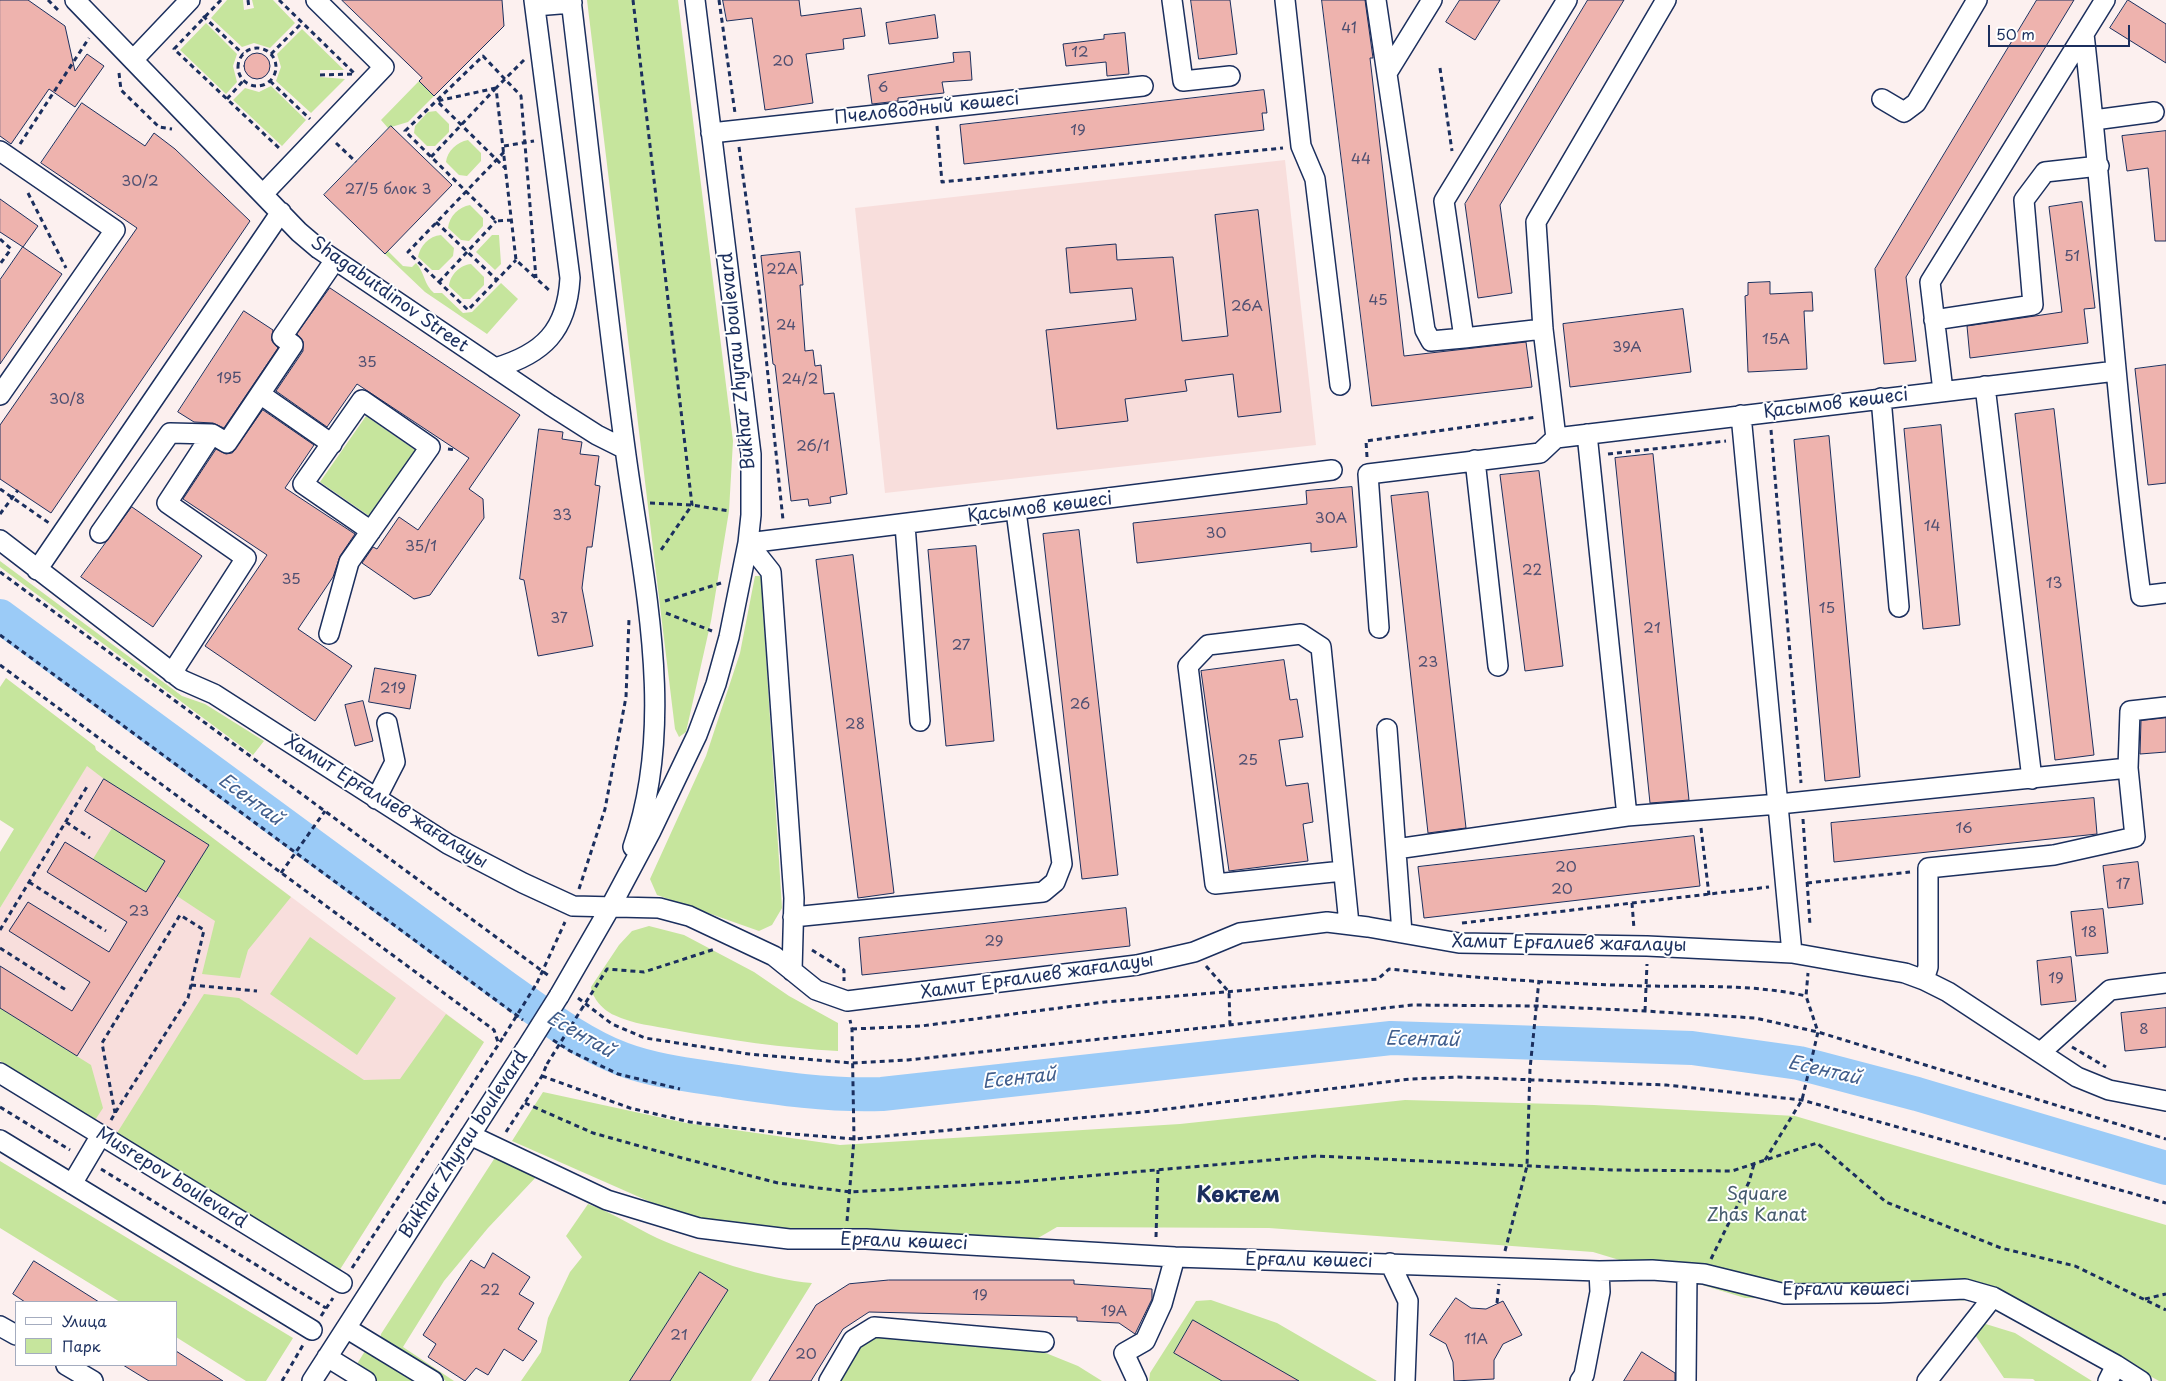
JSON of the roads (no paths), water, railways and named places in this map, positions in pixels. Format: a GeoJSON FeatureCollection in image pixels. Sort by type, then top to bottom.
{"type":"FeatureCollection","features":[{"type":"Feature","properties":{"kind":"street","name":"Shagabutdinov Street"},"geometry":{"type":"LineString","coordinates":[[75,0],[299,232],[335,260],[495,368],[597,435],[625,449]]}},
{"type":"Feature","properties":{"kind":"street"},"geometry":{"type":"LineString","coordinates":[[263,194],[314,123],[384,67],[316,0]]}},
{"type":"Feature","properties":{"kind":"street","name":"Bukhar Zhyrau boulevard"},"geometry":{"type":"LineString","coordinates":[[312,1381],[525,1050],[611,906],[697,736],[716,684],[729,637],[748,543],[751,515],[751,454],[695,0]]}},
{"type":"Feature","properties":{"kind":"street"},"geometry":{"type":"LineString","coordinates":[[1172,0],[1183,81],[1230,76]]}},
{"type":"Feature","properties":{"kind":"street"},"geometry":{"type":"LineString","coordinates":[[1285,0],[1300,146],[1315,179],[1340,385]]}},
{"type":"Feature","properties":{"kind":"street"},"geometry":{"type":"LineString","coordinates":[[1376,0],[1425,330],[1431,341],[1544,329]]}},
{"type":"Feature","properties":{"kind":"street"},"geometry":{"type":"LineString","coordinates":[[1387,74],[1432,0]]}},
{"type":"Feature","properties":{"kind":"street"},"geometry":{"type":"LineString","coordinates":[[1464,338],[1444,201],[1567,0]]}},
{"type":"Feature","properties":{"kind":"street"},"geometry":{"type":"LineString","coordinates":[[1379,628],[1368,474],[1540,453],[1556,438],[1544,329],[1536,222],[1666,0]]}},
{"type":"Feature","properties":{"kind":"street"},"geometry":{"type":"LineString","coordinates":[[1882,99],[1904,112],[1916,103],[1977,0]]}},
{"type":"Feature","properties":{"kind":"street"},"geometry":{"type":"LineString","coordinates":[[1943,391],[1930,282],[2105,0]]}},
{"type":"Feature","properties":{"kind":"street"},"geometry":{"type":"LineString","coordinates":[[134,60],[189,1]]}},
{"type":"Feature","properties":{"kind":"street"},"geometry":{"type":"LineString","coordinates":[[495,368],[535,352],[547,342],[558,327],[567,307],[570,278],[535,3],[571,1]]}},
{"type":"Feature","properties":{"kind":"street","name":"Bukhar Zhyrau boulevard"},"geometry":{"type":"LineString","coordinates":[[571,1],[625,449],[651,620],[653,756],[638,831],[611,906]]}},
{"type":"Feature","properties":{"kind":"street"},"geometry":{"type":"LineString","coordinates":[[2084,34],[2099,166],[2116,371],[2141,596],[2166,593]]}},
{"type":"Feature","properties":{"kind":"street","name":"Пчеловодный көшесі"},"geometry":{"type":"LineString","coordinates":[[711,134],[1143,86]]}},
{"type":"Feature","properties":{"kind":"street"},"geometry":{"type":"LineString","coordinates":[[2094,120],[2154,112]]}},
{"type":"Feature","properties":{"kind":"street"},"geometry":{"type":"LineString","coordinates":[[0,395],[115,230],[5,155]]}},
{"type":"Feature","properties":{"kind":"street"},"geometry":{"type":"LineString","coordinates":[[1934,320],[2033,304],[2024,200],[2045,172],[2099,166]]}},
{"type":"Feature","properties":{"kind":"street"},"geometry":{"type":"LineString","coordinates":[[37,570],[281,212]]}},
{"type":"Feature","properties":{"kind":"street"},"geometry":{"type":"LineString","coordinates":[[100,533],[170,433],[212,434],[226,443],[293,345],[282,337],[335,260]]}},
{"type":"Feature","properties":{"kind":"street","name":"Қасымов көшесі"},"geometry":{"type":"LineString","coordinates":[[1556,438],[2116,371]]}},
{"type":"Feature","properties":{"kind":"street"},"geometry":{"type":"LineString","coordinates":[[1985,386],[2032,779]]}},
{"type":"Feature","properties":{"kind":"street"},"geometry":{"type":"LineString","coordinates":[[260,394],[332,444]]}},
{"type":"Feature","properties":{"kind":"street"},"geometry":{"type":"LineString","coordinates":[[1882,398],[1899,607]]}},
{"type":"Feature","properties":{"kind":"street"},"geometry":{"type":"LineString","coordinates":[[329,634],[349,562],[371,531],[430,447],[362,400],[303,484],[371,531]]}},
{"type":"Feature","properties":{"kind":"street"},"geometry":{"type":"LineString","coordinates":[[1741,415],[1779,804],[1801,954]]}},
{"type":"Feature","properties":{"kind":"street"},"geometry":{"type":"LineString","coordinates":[[172,673],[246,558],[167,503],[212,434]]}},
{"type":"Feature","properties":{"kind":"street"},"geometry":{"type":"LineString","coordinates":[[1587,434],[1627,816]]}},
{"type":"Feature","properties":{"kind":"street"},"geometry":{"type":"LineString","coordinates":[[1476,460],[1498,666]]}},
{"type":"Feature","properties":{"kind":"street","name":"Қасымов көшесі"},"geometry":{"type":"LineString","coordinates":[[748,543],[905,525],[1332,470]]}},
{"type":"Feature","properties":{"kind":"street"},"geometry":{"type":"LineString","coordinates":[[793,917],[1043,892],[1055,882],[1062,864],[1016,511]]}},
{"type":"Feature","properties":{"kind":"street"},"geometry":{"type":"LineString","coordinates":[[905,525],[920,720]]}},
{"type":"Feature","properties":{"kind":"street","name":"Хамит Ерғалиев жағалауы"},"geometry":{"type":"LineString","coordinates":[[0,540],[182,680],[214,694],[448,844],[523,884],[573,906],[659,908],[689,916],[744,940],[774,956],[816,990],[847,1001],[1137,965],[1194,952],[1240,933],[1327,922],[1459,944],[1647,946],[1801,954],[1905,973],[1924,980],[1948,992],[2078,1077],[2109,1090],[2166,1101]]}},
{"type":"Feature","properties":{"kind":"street"},"geometry":{"type":"LineString","coordinates":[[748,543],[771,572],[793,888],[792,971]]}},
{"type":"Feature","properties":{"kind":"street"},"geometry":{"type":"LineString","coordinates":[[1343,871],[1215,884],[1188,666],[1208,645],[1301,634],[1321,647],[1343,871],[1348,924]]}},
{"type":"Feature","properties":{"kind":"street"},"geometry":{"type":"LineString","coordinates":[[1924,980],[1928,968],[1928,868],[2054,855],[2135,837],[2128,768],[2130,711],[2166,707]]}},
{"type":"Feature","properties":{"kind":"street"},"geometry":{"type":"LineString","coordinates":[[376,799],[395,762],[387,723]]}},
{"type":"Feature","properties":{"kind":"street"},"geometry":{"type":"LineString","coordinates":[[1387,729],[1402,933]]}},
{"type":"Feature","properties":{"kind":"street"},"geometry":{"type":"LineString","coordinates":[[653,756],[682,767]]}},
{"type":"Feature","properties":{"kind":"street"},"geometry":{"type":"LineString","coordinates":[[1396,849],[1627,816],[1802,802],[2128,768]]}},
{"type":"Feature","properties":{"kind":"street"},"geometry":{"type":"LineString","coordinates":[[2041,1052],[2110,990],[2166,983]]}},
{"type":"Feature","properties":{"kind":"street","name":"Musrepov boulevard"},"geometry":{"type":"LineString","coordinates":[[0,1073],[342,1283]]}},
{"type":"Feature","properties":{"kind":"street"},"geometry":{"type":"LineString","coordinates":[[72,1184],[101,1135]]}},
{"type":"Feature","properties":{"kind":"street","name":"Ерғали көшесі"},"geometry":{"type":"LineString","coordinates":[[470,1135],[608,1200],[698,1228],[789,1239],[844,1239],[1002,1246],[1175,1258],[1696,1273],[1785,1294],[1878,1294],[1965,1289],[1994,1297],[2112,1373],[2141,1381]]}},
{"type":"Feature","properties":{"kind":"street"},"geometry":{"type":"LineString","coordinates":[[0,1140],[312,1330]]}},
{"type":"Feature","properties":{"kind":"street"},"geometry":{"type":"LineString","coordinates":[[1137,1381],[1124,1353],[1145,1341],[1162,1304],[1175,1258]]}},
{"type":"Feature","properties":{"kind":"street"},"geometry":{"type":"LineString","coordinates":[[1390,1263],[1408,1301],[1405,1381]]}},
{"type":"Feature","properties":{"kind":"street"},"geometry":{"type":"LineString","coordinates":[[1580,1381],[1584,1375],[1600,1292],[1599,1271]]}},
{"type":"Feature","properties":{"kind":"street"},"geometry":{"type":"LineString","coordinates":[[1686,1381],[1696,1273]]}},
{"type":"Feature","properties":{"kind":"street"},"geometry":{"type":"LineString","coordinates":[[1927,1381],[1994,1297]]}},
{"type":"Feature","properties":{"kind":"street"},"geometry":{"type":"LineString","coordinates":[[0,1326],[15,1334]]}},
{"type":"Feature","properties":{"kind":"street"},"geometry":{"type":"LineString","coordinates":[[828,1381],[853,1340],[874,1327],[1044,1342]]}},
{"type":"Feature","properties":{"kind":"street"},"geometry":{"type":"LineString","coordinates":[[346,1328],[432,1381]]}},
{"type":"Feature","properties":{"kind":"street"},"geometry":{"type":"LineString","coordinates":[[328,1357],[366,1381]]}},
{"type":"Feature","properties":{"kind":"street"},"geometry":{"type":"LineString","coordinates":[[68,1366],[93,1381]]}},
{"type":"Feature","properties":{"kind":"waterway","name":"Есентай"},"geometry":{"type":"LineString","coordinates":[[0,616],[548,1018],[591,1045],[622,1059],[647,1067],[822,1093],[882,1094],[1391,1038],[1692,1048],[1799,1063],[1917,1094],[2166,1168]]}},
{"type":"Feature","properties":{"kind":"district","name":"Көктем"},"geometry":{"type":"Point","coordinates":[1238,1196]}},
{"type":"Feature","properties":{"kind":"park label","name":"Square Zhas Kanat"},"geometry":{"type":"Point","coordinates":[1757,1205]}}]}
